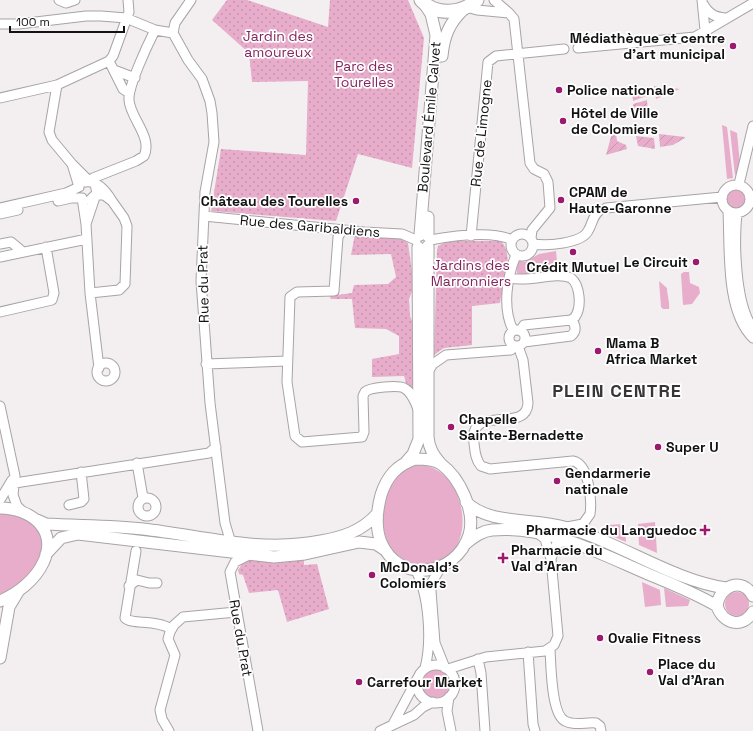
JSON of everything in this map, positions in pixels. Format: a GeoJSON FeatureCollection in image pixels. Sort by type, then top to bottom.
{"type":"FeatureCollection","features":[{"type":"Feature","properties":{"kind":"main road"},"geometry":{"type":"LineString","coordinates":[[422,1],[444,12],[469,5]]}},
{"type":"Feature","properties":{"kind":"street"},"geometry":{"type":"LineString","coordinates":[[58,0],[66,2],[76,0]]}},
{"type":"Feature","properties":{"kind":"street"},"geometry":{"type":"LineString","coordinates":[[0,98],[57,85],[109,61],[113,56],[126,18],[129,8],[128,0]]}},
{"type":"Feature","properties":{"kind":"street"},"geometry":{"type":"LineString","coordinates":[[0,24],[19,24],[86,16],[126,18],[155,30],[173,34],[175,23],[191,0]]}},
{"type":"Feature","properties":{"kind":"street"},"geometry":{"type":"LineString","coordinates":[[494,0],[514,19],[531,165],[534,169],[544,174],[546,177],[550,208],[532,230],[532,242],[531,251],[526,256],[516,255],[511,249],[512,240],[521,234],[532,242],[579,240],[586,234],[593,218],[603,209],[722,197]]}},
{"type":"Feature","properties":{"kind":"street","name":"Boulevard Émile Calvet"},"geometry":{"type":"LineString","coordinates":[[406,462],[413,454],[419,439],[423,241],[436,35],[431,14],[422,1]]}},
{"type":"Feature","properties":{"kind":"street"},"geometry":{"type":"LineString","coordinates":[[702,2],[706,10],[713,16],[725,18]]}},
{"type":"Feature","properties":{"kind":"street"},"geometry":{"type":"LineString","coordinates":[[702,2],[705,30]]}},
{"type":"Feature","properties":{"kind":"street"},"geometry":{"type":"LineString","coordinates":[[578,48],[695,37],[725,18],[753,3]]}},
{"type":"Feature","properties":{"kind":"street"},"geometry":{"type":"LineString","coordinates":[[469,5],[477,10],[509,13]]}},
{"type":"Feature","properties":{"kind":"street","name":"Boulevard Émile Calvet"},"geometry":{"type":"LineString","coordinates":[[441,464],[434,456],[429,446],[423,241],[443,43],[446,32],[454,18],[469,5]]}},
{"type":"Feature","properties":{"kind":"street"},"geometry":{"type":"LineString","coordinates":[[92,182],[93,178],[136,161],[145,154],[146,144],[129,103],[129,93],[155,30]]}},
{"type":"Feature","properties":{"kind":"street","name":"Rue du Prat"},"geometry":{"type":"LineString","coordinates":[[173,34],[188,60],[202,79],[210,101],[214,142],[205,192],[201,281],[206,364],[225,523],[231,543]]}},
{"type":"Feature","properties":{"kind":"street","name":"Rue de Limogne"},"geometry":{"type":"LineString","coordinates":[[472,236],[487,64],[494,56],[564,49]]}},
{"type":"Feature","properties":{"kind":"street"},"geometry":{"type":"LineString","coordinates":[[109,61],[123,88],[129,93]]}},
{"type":"Feature","properties":{"kind":"street"},"geometry":{"type":"LineString","coordinates":[[114,70],[135,78]]}},
{"type":"Feature","properties":{"kind":"street"},"geometry":{"type":"LineString","coordinates":[[57,85],[49,132],[52,140],[72,164],[92,182],[97,189],[86,224]]}},
{"type":"Feature","properties":{"kind":"street"},"geometry":{"type":"LineString","coordinates":[[739,184],[753,126]]}},
{"type":"Feature","properties":{"kind":"street"},"geometry":{"type":"LineString","coordinates":[[72,164],[79,187],[78,193],[82,198],[86,224],[90,293],[98,368]]}},
{"type":"Feature","properties":{"kind":"street"},"geometry":{"type":"LineString","coordinates":[[0,208],[66,193],[79,187],[82,183],[92,182],[101,187],[124,218],[127,226],[126,284],[119,290],[90,293]]}},
{"type":"Feature","properties":{"kind":"street"},"geometry":{"type":"LineString","coordinates":[[732,212],[746,210],[751,202],[749,191],[739,184],[729,186],[725,189],[722,202],[732,212],[742,305],[753,328]]}},
{"type":"Feature","properties":{"kind":"street"},"geometry":{"type":"LineString","coordinates":[[0,214],[67,198],[82,198],[89,200],[96,196],[104,195],[112,201]]}},
{"type":"Feature","properties":{"kind":"street"},"geometry":{"type":"LineString","coordinates":[[732,212],[731,264],[736,307],[742,323],[753,338]]}},
{"type":"Feature","properties":{"kind":"street","name":"Rue des Garibaldiens"},"geometry":{"type":"LineString","coordinates":[[204,216],[342,230],[402,234],[423,241]]}},
{"type":"Feature","properties":{"kind":"street"},"geometry":{"type":"LineString","coordinates":[[342,230],[338,237],[334,291],[296,292],[290,297],[287,382],[295,436],[301,441],[363,436],[363,396],[370,388],[403,388],[410,393],[419,411]]}},
{"type":"Feature","properties":{"kind":"street"},"geometry":{"type":"LineString","coordinates":[[423,241],[500,235],[512,240]]}},
{"type":"Feature","properties":{"kind":"street"},"geometry":{"type":"LineString","coordinates":[[0,257],[87,239]]}},
{"type":"Feature","properties":{"kind":"street"},"geometry":{"type":"LineString","coordinates":[[0,244],[11,242],[23,252]]}},
{"type":"Feature","properties":{"kind":"street"},"geometry":{"type":"LineString","coordinates":[[0,312],[52,300],[54,293],[46,247]]}},
{"type":"Feature","properties":{"kind":"street"},"geometry":{"type":"LineString","coordinates":[[427,374],[433,364],[446,355],[511,350],[519,344],[525,336],[517,330],[508,316],[506,296],[516,255]]}},
{"type":"Feature","properties":{"kind":"street"},"geometry":{"type":"LineString","coordinates":[[510,278],[520,280],[564,276],[570,278],[577,288],[579,308],[576,317],[570,320],[524,325],[509,334],[508,339],[519,344],[571,336],[576,329],[570,320]]}},
{"type":"Feature","properties":{"kind":"street"},"geometry":{"type":"LineString","coordinates":[[519,344],[523,360],[528,403],[527,410],[524,414],[517,418],[486,421],[477,426],[473,434],[476,456],[481,466],[490,469],[573,461],[582,465],[586,472],[590,514],[583,524],[565,527]]}},
{"type":"Feature","properties":{"kind":"street"},"geometry":{"type":"LineString","coordinates":[[206,364],[287,361]]}},
{"type":"Feature","properties":{"kind":"street"},"geometry":{"type":"LineString","coordinates":[[0,406],[14,471],[15,483],[13,495],[17,506],[37,520],[46,524],[143,529],[231,543],[257,546],[282,546],[329,540],[356,532],[377,514]]}},
{"type":"Feature","properties":{"kind":"street"},"geometry":{"type":"LineString","coordinates":[[15,483],[209,453],[216,447]]}},
{"type":"Feature","properties":{"kind":"street"},"geometry":{"type":"LineString","coordinates":[[0,601],[19,590],[35,576],[51,546],[61,538],[78,534],[249,555],[288,557],[359,542],[376,544],[385,550],[394,560],[406,567],[424,571],[441,567],[455,558],[464,545],[470,526],[466,502],[456,481],[441,464],[423,459],[406,462],[392,473],[387,480],[377,514],[379,532],[385,550]]}},
{"type":"Feature","properties":{"kind":"street"},"geometry":{"type":"LineString","coordinates":[[137,463],[143,498]]}},
{"type":"Feature","properties":{"kind":"street"},"geometry":{"type":"LineString","coordinates":[[0,500],[11,484],[14,471]]}},
{"type":"Feature","properties":{"kind":"street"},"geometry":{"type":"LineString","coordinates":[[69,505],[81,502],[84,499],[81,472]]}},
{"type":"Feature","properties":{"kind":"street"},"geometry":{"type":"LineString","coordinates":[[466,502],[472,508],[487,516],[530,520],[565,527],[696,580],[726,588]]}},
{"type":"Feature","properties":{"kind":"street"},"geometry":{"type":"LineString","coordinates":[[0,508],[21,510]]}},
{"type":"Feature","properties":{"kind":"street"},"geometry":{"type":"LineString","coordinates":[[37,520],[46,536],[46,554]]}},
{"type":"Feature","properties":{"kind":"street"},"geometry":{"type":"LineString","coordinates":[[464,545],[480,534],[490,530],[539,534],[573,542],[702,597],[717,606],[723,618],[728,621],[734,623],[750,618]]}},
{"type":"Feature","properties":{"kind":"street"},"geometry":{"type":"LineString","coordinates":[[425,668],[435,665],[447,669],[468,664],[478,659],[550,649],[556,642],[558,636],[551,559],[545,539],[539,534]]}},
{"type":"Feature","properties":{"kind":"street"},"geometry":{"type":"LineString","coordinates":[[551,559],[554,548],[558,543],[573,542]]}},
{"type":"Feature","properties":{"kind":"street"},"geometry":{"type":"LineString","coordinates":[[136,550],[124,614],[126,620],[134,622],[158,623],[171,629]]}},
{"type":"Feature","properties":{"kind":"street","name":"Rue du Prat"},"geometry":{"type":"LineString","coordinates":[[249,555],[237,560],[231,569],[231,583],[258,731]]}},
{"type":"Feature","properties":{"kind":"street"},"geometry":{"type":"LineString","coordinates":[[441,567],[432,582],[431,592],[437,650],[452,676],[454,683]]}},
{"type":"Feature","properties":{"kind":"street"},"geometry":{"type":"LineString","coordinates":[[392,725],[399,715],[413,684],[425,668],[429,643],[425,599],[422,584],[415,569]]}},
{"type":"Feature","properties":{"kind":"street"},"geometry":{"type":"LineString","coordinates":[[129,586],[136,580],[157,583]]}},
{"type":"Feature","properties":{"kind":"street"},"geometry":{"type":"LineString","coordinates":[[717,606],[721,593],[726,588],[737,585],[742,586],[748,589],[753,596]]}},
{"type":"Feature","properties":{"kind":"street"},"geometry":{"type":"LineString","coordinates":[[0,658],[10,607],[19,590]]}},
{"type":"Feature","properties":{"kind":"street"},"geometry":{"type":"LineString","coordinates":[[169,731],[162,720],[160,710],[175,655],[168,639],[171,629],[183,617],[236,612]]}},
{"type":"Feature","properties":{"kind":"street"},"geometry":{"type":"LineString","coordinates":[[550,649],[556,707],[559,716],[570,723],[596,722],[600,726],[601,731]]}},
{"type":"Feature","properties":{"kind":"street"},"geometry":{"type":"LineString","coordinates":[[528,652],[533,724],[535,731]]}},
{"type":"Feature","properties":{"kind":"street"},"geometry":{"type":"LineString","coordinates":[[478,659],[481,673],[485,731]]}},
{"type":"Feature","properties":{"kind":"street"},"geometry":{"type":"LineString","coordinates":[[450,731],[447,707],[449,697],[454,683],[468,664]]}},
{"type":"Feature","properties":{"kind":"street"},"geometry":{"type":"LineString","coordinates":[[418,678],[417,684],[419,692],[425,699],[435,703],[443,709],[448,719]]}},
{"type":"Feature","properties":{"kind":"street"},"geometry":{"type":"LineString","coordinates":[[380,731],[449,697]]}},
{"type":"Feature","properties":{"kind":"green space","name":"Parc des Tourelles"},"geometry":{"type":"Polygon","coordinates":[[[227,0],[247,0],[328,27],[330,0],[408,0],[424,38],[412,168],[358,154],[336,221],[211,211],[221,149],[306,155],[308,81],[252,82],[249,53],[212,20],[227,0]]]}},
{"type":"Feature","properties":{"kind":"green space"},"geometry":{"type":"Polygon","coordinates":[[[649,86],[649,95],[633,101],[632,90],[649,86]]]}},
{"type":"Feature","properties":{"kind":"green space"},"geometry":{"type":"Polygon","coordinates":[[[654,86],[680,89],[656,99],[654,86]]]}},
{"type":"Feature","properties":{"kind":"green space"},"geometry":{"type":"Polygon","coordinates":[[[647,100],[648,113],[634,115],[633,104],[647,100]]]}},
{"type":"Feature","properties":{"kind":"green space"},"geometry":{"type":"Polygon","coordinates":[[[722,125],[727,127],[733,178],[727,179],[722,125]]]}},
{"type":"Feature","properties":{"kind":"green space"},"geometry":{"type":"Polygon","coordinates":[[[730,130],[737,133],[740,164],[735,176],[730,130]]]}},
{"type":"Feature","properties":{"kind":"green space"},"geometry":{"type":"Polygon","coordinates":[[[612,133],[616,133],[617,141],[626,145],[627,149],[606,155],[612,133]]]}},
{"type":"Feature","properties":{"kind":"green space"},"geometry":{"type":"Polygon","coordinates":[[[659,134],[685,138],[673,145],[660,147],[659,134]]]}},
{"type":"Feature","properties":{"kind":"green space"},"geometry":{"type":"Polygon","coordinates":[[[636,136],[654,138],[655,149],[638,146],[636,136]]]}},
{"type":"Feature","properties":{"kind":"green space"},"geometry":{"type":"Polygon","coordinates":[[[736,190],[742,193],[745,199],[742,205],[736,208],[730,205],[727,199],[730,193],[736,190]]]}},
{"type":"Feature","properties":{"kind":"green space"},"geometry":{"type":"Polygon","coordinates":[[[355,234],[386,235],[402,239],[408,243],[413,278],[413,289],[409,299],[410,316],[413,323],[414,389],[406,383],[404,376],[372,377],[372,359],[399,354],[399,336],[386,329],[355,328],[352,299],[331,299],[330,296],[352,293],[354,285],[388,284],[396,277],[391,254],[351,255],[355,234]]]}},
{"type":"Feature","properties":{"kind":"green space","name":"Jardins des Marronniers"},"geometry":{"type":"Polygon","coordinates":[[[447,241],[501,241],[505,247],[508,262],[500,303],[472,306],[472,345],[444,348],[434,355],[437,250],[438,246],[447,241]]]}},
{"type":"Feature","properties":{"kind":"green space"},"geometry":{"type":"Polygon","coordinates":[[[556,251],[558,271],[524,276],[517,273],[516,265],[520,261],[525,262],[539,254],[556,251]]]}},
{"type":"Feature","properties":{"kind":"green space"},"geometry":{"type":"Polygon","coordinates":[[[684,272],[689,272],[690,283],[699,287],[700,293],[692,304],[683,305],[681,274],[684,272]]]}},
{"type":"Feature","properties":{"kind":"green space"},"geometry":{"type":"Polygon","coordinates":[[[659,281],[667,288],[669,309],[663,309],[661,307],[659,281]]]}},
{"type":"Feature","properties":{"kind":"green space"},"geometry":{"type":"Polygon","coordinates":[[[417,465],[435,469],[448,480],[458,496],[462,514],[461,533],[455,549],[442,560],[422,564],[405,560],[394,552],[386,537],[383,525],[385,499],[390,487],[397,477],[406,470],[417,465]]]}},
{"type":"Feature","properties":{"kind":"green space"},"geometry":{"type":"Polygon","coordinates":[[[0,514],[21,517],[29,522],[36,528],[42,545],[40,555],[32,571],[20,583],[0,595],[0,514]]]}},
{"type":"Feature","properties":{"kind":"green space"},"geometry":{"type":"Polygon","coordinates":[[[655,522],[657,553],[639,545],[638,524],[655,522]]]}},
{"type":"Feature","properties":{"kind":"green space"},"geometry":{"type":"Polygon","coordinates":[[[625,524],[626,542],[607,534],[607,525],[625,524]]]}},
{"type":"Feature","properties":{"kind":"green space"},"geometry":{"type":"Polygon","coordinates":[[[304,559],[304,565],[317,564],[329,609],[287,622],[278,590],[249,593],[243,575],[239,574],[238,570],[244,561],[304,559]]]}},
{"type":"Feature","properties":{"kind":"green space"},"geometry":{"type":"Polygon","coordinates":[[[642,582],[660,590],[661,605],[645,607],[642,582]]]}},
{"type":"Feature","properties":{"kind":"green space"},"geometry":{"type":"Polygon","coordinates":[[[664,588],[690,600],[688,606],[666,607],[664,588]]]}},
{"type":"Feature","properties":{"kind":"green space"},"geometry":{"type":"Polygon","coordinates":[[[737,592],[746,595],[749,604],[746,613],[737,616],[728,613],[725,604],[728,595],[737,592]]]}},
{"type":"Feature","properties":{"kind":"green space"},"geometry":{"type":"Polygon","coordinates":[[[435,668],[446,672],[450,683],[446,694],[435,698],[424,694],[420,683],[424,672],[435,668]]]}},
{"type":"Feature","properties":{"kind":"place","name":"Médiathèque et centre d'art municipal"},"geometry":{"type":"Point","coordinates":[733,46]}},
{"type":"Feature","properties":{"kind":"place","name":"Police nationale"},"geometry":{"type":"Point","coordinates":[559,90]}},
{"type":"Feature","properties":{"kind":"place","name":"Hôtel de Ville de Colomiers"},"geometry":{"type":"Point","coordinates":[563,121]}},
{"type":"Feature","properties":{"kind":"place","name":"CPAM de Haute-Garonne"},"geometry":{"type":"Point","coordinates":[561,200]}},
{"type":"Feature","properties":{"kind":"place","name":"Château des Tourelles"},"geometry":{"type":"Point","coordinates":[356,201]}},
{"type":"Feature","properties":{"kind":"place","name":"Crédit Mutuel"},"geometry":{"type":"Point","coordinates":[573,252]}},
{"type":"Feature","properties":{"kind":"place","name":"Le Circuit"},"geometry":{"type":"Point","coordinates":[696,262]}},
{"type":"Feature","properties":{"kind":"place","name":"Mama B Africa Market"},"geometry":{"type":"Point","coordinates":[598,351]}},
{"type":"Feature","properties":{"kind":"place","name":"Chapelle Sainte-Bernadette"},"geometry":{"type":"Point","coordinates":[451,427]}},
{"type":"Feature","properties":{"kind":"place","name":"Super U"},"geometry":{"type":"Point","coordinates":[658,447]}},
{"type":"Feature","properties":{"kind":"place","name":"Gendarmerie nationale"},"geometry":{"type":"Point","coordinates":[557,481]}},
{"type":"Feature","properties":{"kind":"place","name":"Pharmacie du Languedoc"},"geometry":{"type":"Point","coordinates":[705,530]}},
{"type":"Feature","properties":{"kind":"place","name":"Pharmacie du Val d'Aran"},"geometry":{"type":"Point","coordinates":[503,558]}},
{"type":"Feature","properties":{"kind":"place","name":"McDonald's Colomiers"},"geometry":{"type":"Point","coordinates":[372,575]}},
{"type":"Feature","properties":{"kind":"place","name":"Ovalie Fitness"},"geometry":{"type":"Point","coordinates":[600,638]}},
{"type":"Feature","properties":{"kind":"place","name":"Place du Val d'Aran"},"geometry":{"type":"Point","coordinates":[650,672]}},
{"type":"Feature","properties":{"kind":"place","name":"Carrefour Market"},"geometry":{"type":"Point","coordinates":[359,682]}},
{"type":"Feature","properties":{"kind":"district","name":"PLEIN CENTRE"},"geometry":{"type":"Point","coordinates":[617,391]}},
{"type":"Feature","properties":{"kind":"park label","name":"Jardin des amoureux"},"geometry":{"type":"Point","coordinates":[278,44]}}]}
